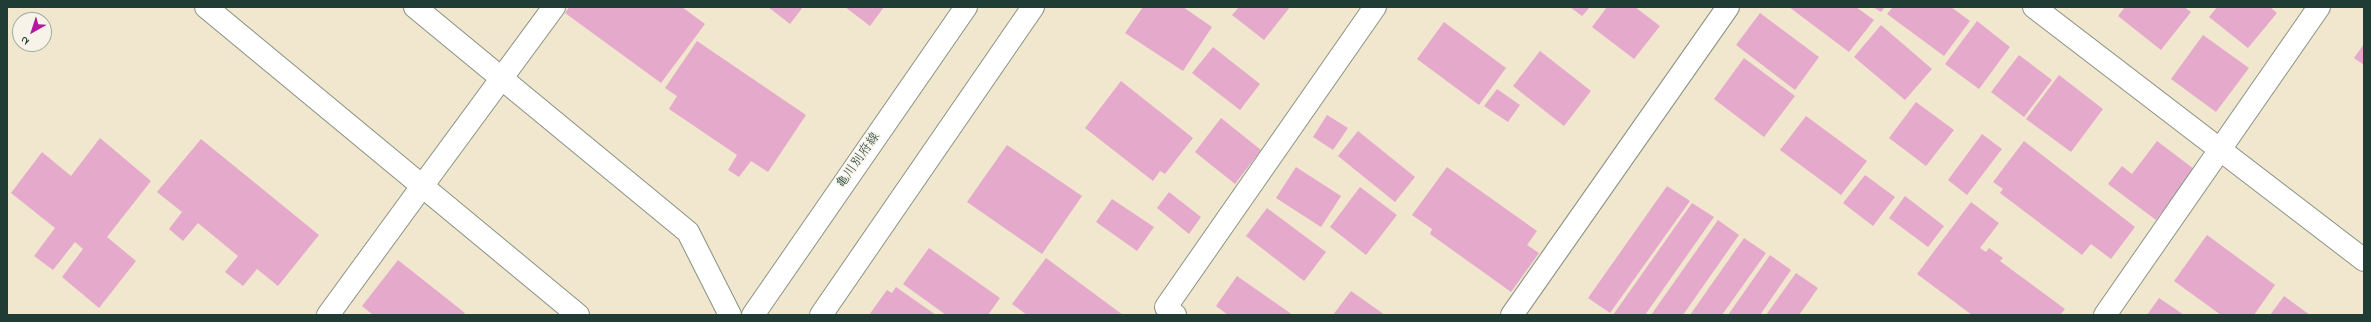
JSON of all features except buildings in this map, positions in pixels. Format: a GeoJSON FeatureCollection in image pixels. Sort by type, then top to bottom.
{"type":"FeatureCollection","features":[{"type":"Feature","properties":{"kind":"street"},"geometry":{"type":"LineString","coordinates":[[206,7],[423,185],[578,315]]}},
{"type":"Feature","properties":{"kind":"street"},"geometry":{"type":"LineString","coordinates":[[415,7],[688,232],[730,315]]}},
{"type":"Feature","properties":{"kind":"street"},"geometry":{"type":"LineString","coordinates":[[328,315],[554,7]]}},
{"type":"Feature","properties":{"kind":"street","name":"亀川別府線"},"geometry":{"type":"LineString","coordinates":[[753,315],[966,7]]}},
{"type":"Feature","properties":{"kind":"street"},"geometry":{"type":"LineString","coordinates":[[821,315],[1033,7]]}},
{"type":"Feature","properties":{"kind":"street"},"geometry":{"type":"LineString","coordinates":[[1175,315],[1166,307],[1375,7]]}},
{"type":"Feature","properties":{"kind":"street"},"geometry":{"type":"LineString","coordinates":[[1512,315],[1728,7]]}},
{"type":"Feature","properties":{"kind":"street"},"geometry":{"type":"LineString","coordinates":[[2034,7],[2364,260]]}},
{"type":"Feature","properties":{"kind":"street"},"geometry":{"type":"LineString","coordinates":[[2105,315],[2319,7]]}}]}
